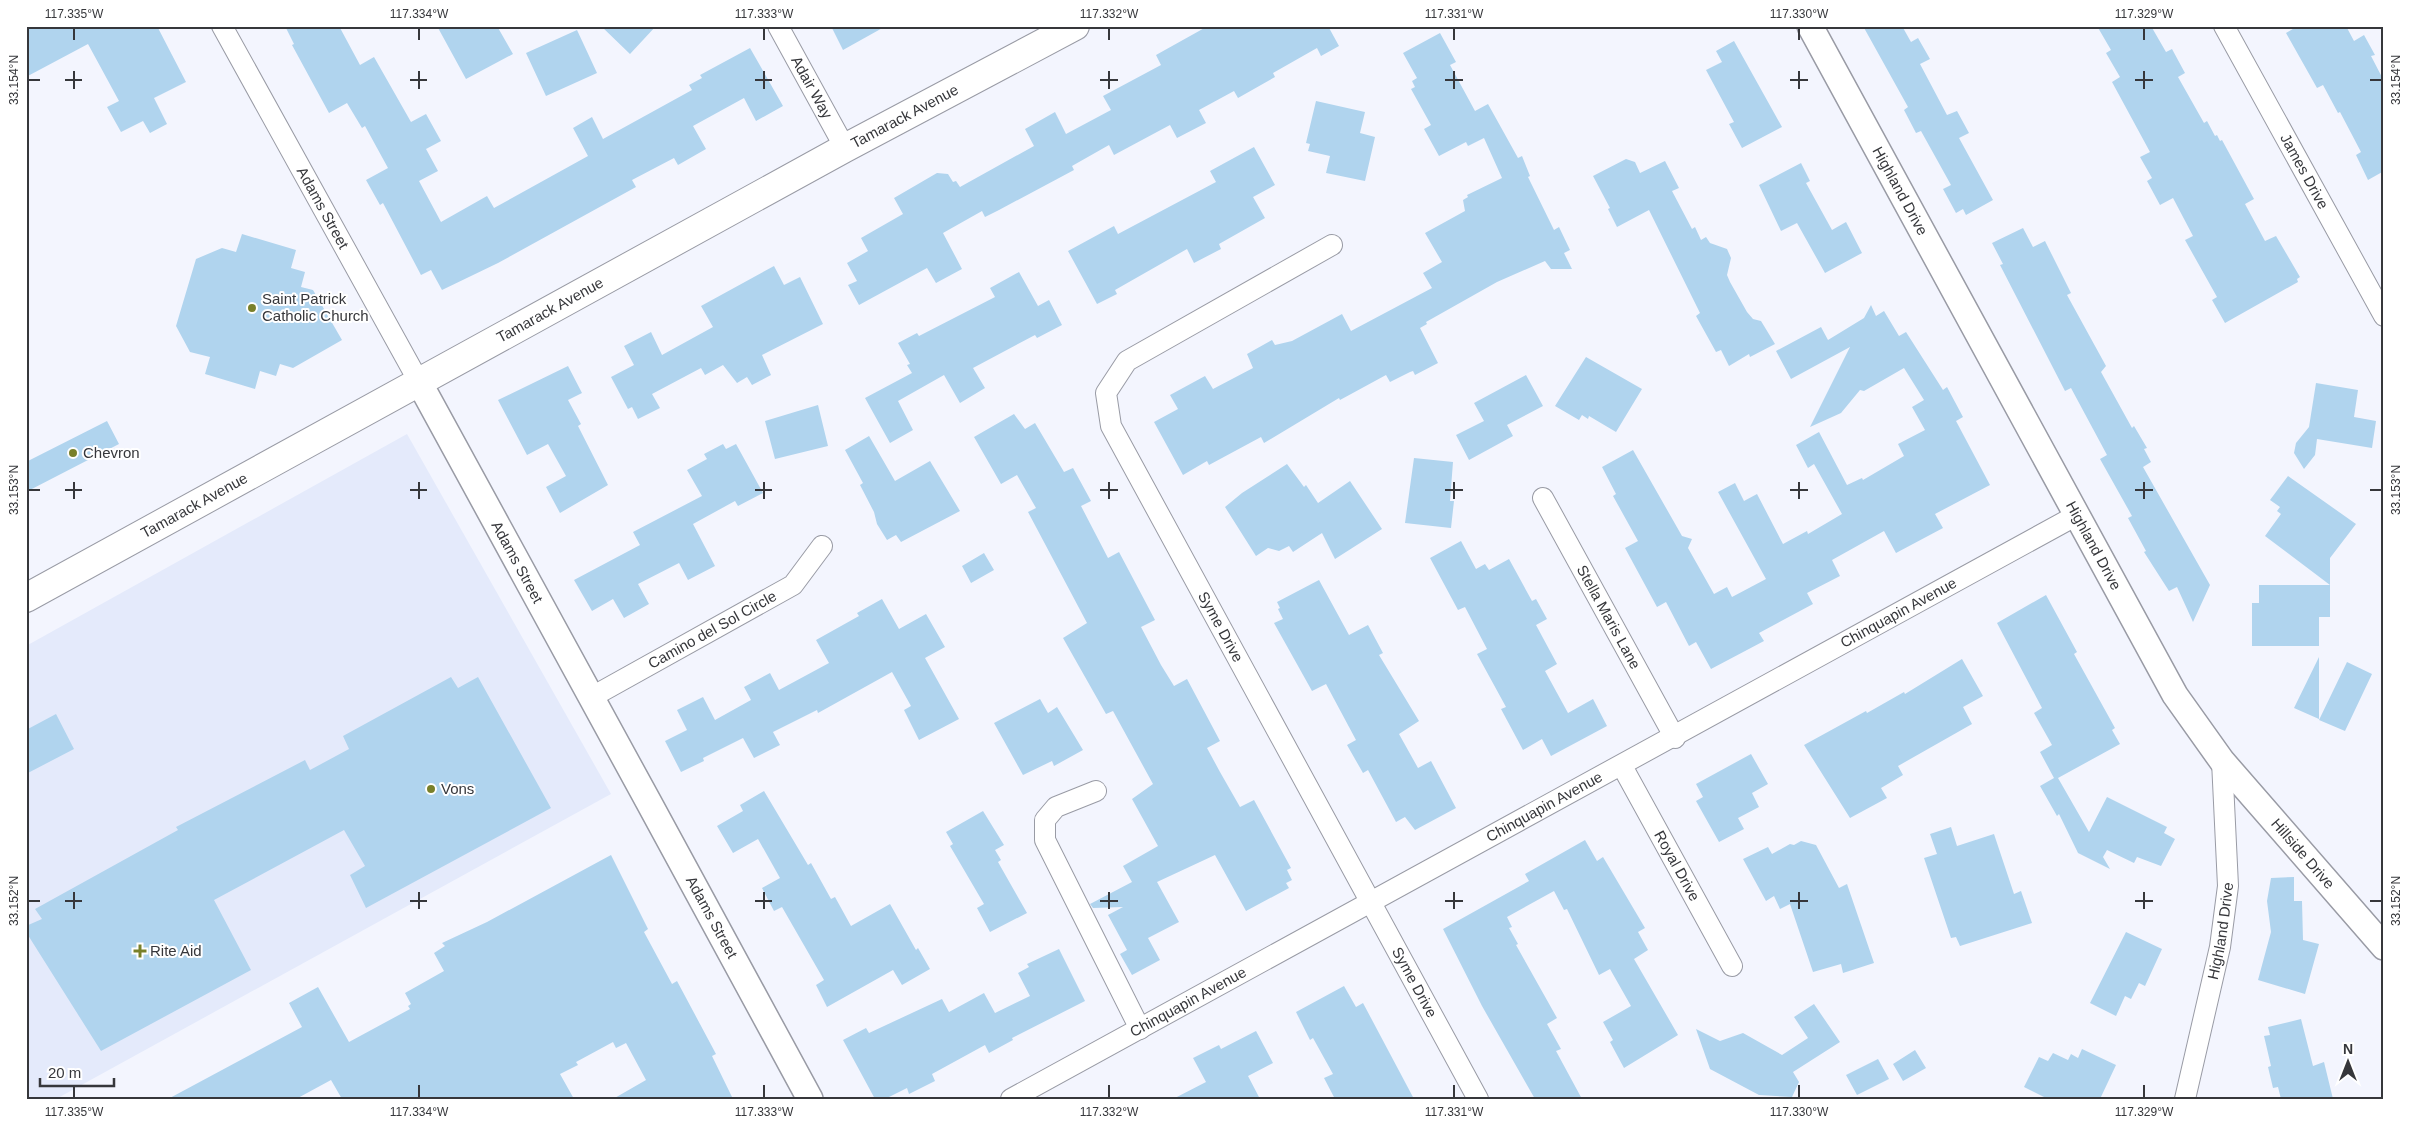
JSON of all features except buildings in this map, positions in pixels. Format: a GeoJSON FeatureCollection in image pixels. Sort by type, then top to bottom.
{"type":"FeatureCollection","features":[{"type":"Feature","properties":{"kind":"main road","name":"Tamarack Avenue"},"geometry":{"type":"LineString","coordinates":[[26,598],[845,148],[1075,26]]}},
{"type":"Feature","properties":{"kind":"street","name":"Adams Street"},"geometry":{"type":"LineString","coordinates":[[222,26],[419,382],[590,698],[656,811],[810,1099]]}},
{"type":"Feature","properties":{"kind":"street","name":"Adair Way"},"geometry":{"type":"LineString","coordinates":[[778,26],[845,148]]}},
{"type":"Feature","properties":{"kind":"street","name":"Highland Drive"},"geometry":{"type":"LineString","coordinates":[[1810,26],[2175,695],[2222,761],[2228,886],[2220,947],[2185,1099]]}},
{"type":"Feature","properties":{"kind":"street","name":"James Drive"},"geometry":{"type":"LineString","coordinates":[[2224,26],[2384,316]]}},
{"type":"Feature","properties":{"kind":"street","name":"Syme Drive"},"geometry":{"type":"LineString","coordinates":[[1332,244],[1127,361],[1106,394],[1111,426],[1478,1099]]}},
{"type":"Feature","properties":{"kind":"street","name":"Stella Maris Lane"},"geometry":{"type":"LineString","coordinates":[[1543,498],[1675,738]]}},
{"type":"Feature","properties":{"kind":"street","name":"Chinquapin Avenue"},"geometry":{"type":"LineString","coordinates":[[1011,1099],[1675,738],[2078,515]]}},
{"type":"Feature","properties":{"kind":"street","name":"Camino del Sol Circle"},"geometry":{"type":"LineString","coordinates":[[590,698],[793,586],[822,546]]}},
{"type":"Feature","properties":{"kind":"street","name":"Hillside Drive"},"geometry":{"type":"LineString","coordinates":[[2222,761],[2384,947]]}},
{"type":"Feature","properties":{"kind":"street","name":"Royal Drive"},"geometry":{"type":"LineString","coordinates":[[1622,766],[1732,966]]}},
{"type":"Feature","properties":{"kind":"street"},"geometry":{"type":"LineString","coordinates":[[1096,791],[1056,807],[1045,820],[1045,840],[1140,1028]]}},
{"type":"Feature","properties":{"kind":"shaded area"},"geometry":{"type":"Polygon","coordinates":[[[407,434],[611,794],[56,1099],[26,1099],[26,646],[407,434]]]}},
{"type":"Feature","properties":{"kind":"place","name":"Saint Patrick Catholic Church"},"geometry":{"type":"Point","coordinates":[252,308]}},
{"type":"Feature","properties":{"kind":"place","name":"Chevron"},"geometry":{"type":"Point","coordinates":[73,453]}},
{"type":"Feature","properties":{"kind":"place","name":"Vons"},"geometry":{"type":"Point","coordinates":[431,789]}},
{"type":"Feature","properties":{"kind":"place","name":"Rite Aid"},"geometry":{"type":"Point","coordinates":[140,951]}}]}
